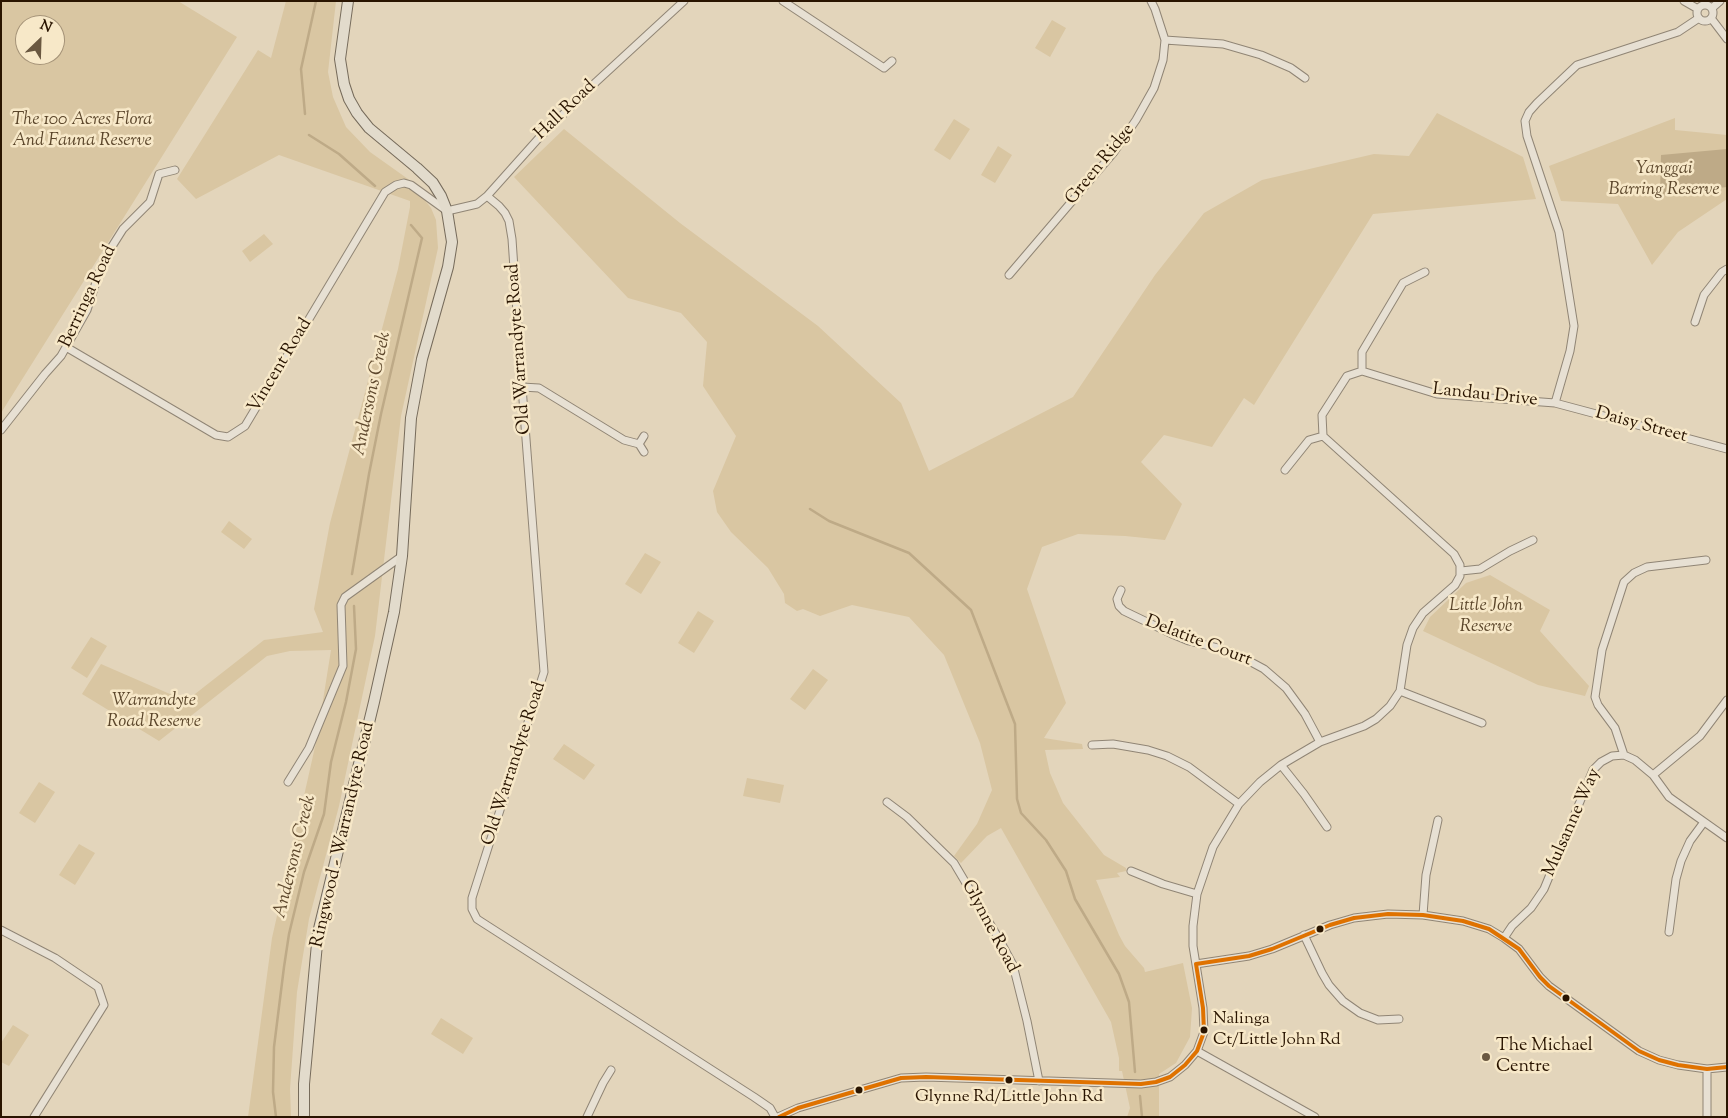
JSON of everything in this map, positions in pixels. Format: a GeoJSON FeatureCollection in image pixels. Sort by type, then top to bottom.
{"type":"FeatureCollection","features":[{"type":"Feature","properties":{"kind":"main road","name":"Ringwood - Warrandyte Road"},"geometry":{"type":"LineString","coordinates":[[304,1117],[304,1084],[318,933],[394,612],[402,556],[411,418],[422,360],[448,267],[452,242],[447,211],[433,183],[369,128],[357,114],[349,99],[344,84],[340,58],[348,1]]}},
{"type":"Feature","properties":{"kind":"street","name":"Hall Road"},"geometry":{"type":"LineString","coordinates":[[447,211],[477,204],[487,196],[538,139],[596,82],[684,1]]}},
{"type":"Feature","properties":{"kind":"street"},"geometry":{"type":"LineString","coordinates":[[782,1],[884,68]]}},
{"type":"Feature","properties":{"kind":"street"},"geometry":{"type":"LineString","coordinates":[[1151,1],[1156,9],[1165,40],[1223,44],[1261,55],[1291,68],[1305,78]]}},
{"type":"Feature","properties":{"kind":"street"},"geometry":{"type":"LineString","coordinates":[[1684,1],[1698,9]]}},
{"type":"Feature","properties":{"kind":"street"},"geometry":{"type":"LineString","coordinates":[[1712,8],[1720,1]]}},
{"type":"Feature","properties":{"kind":"street"},"geometry":{"type":"LineString","coordinates":[[1711,18],[1704,20],[1699,18],[1697,14],[1701,6],[1706,5],[1712,8]]}},
{"type":"Feature","properties":{"kind":"street"},"geometry":{"type":"LineString","coordinates":[[1711,18],[1712,8]]}},
{"type":"Feature","properties":{"kind":"street","name":"Landau Drive"},"geometry":{"type":"LineString","coordinates":[[1362,371],[1437,394],[1555,403],[1570,351],[1574,326],[1559,232],[1527,136],[1525,121],[1529,112],[1537,103],[1577,65],[1678,32],[1699,18]]}},
{"type":"Feature","properties":{"kind":"street"},"geometry":{"type":"LineString","coordinates":[[1711,18],[1727,39]]}},
{"type":"Feature","properties":{"kind":"street","name":"Green Ridge"},"geometry":{"type":"LineString","coordinates":[[1009,275],[1114,152],[1136,120],[1154,88],[1163,60],[1165,40]]}},
{"type":"Feature","properties":{"kind":"street"},"geometry":{"type":"LineString","coordinates":[[883,78],[884,68],[892,62]]}},
{"type":"Feature","properties":{"kind":"street","name":"Berringa Road"},"geometry":{"type":"LineString","coordinates":[[1,430],[66,348],[87,310],[99,273],[111,248],[123,229],[150,202],[159,174],[175,170]]}},
{"type":"Feature","properties":{"kind":"street","name":"Vincent Road"},"geometry":{"type":"LineString","coordinates":[[66,348],[216,435],[228,438],[245,426],[385,192],[396,184],[404,183],[411,185],[447,211]]}},
{"type":"Feature","properties":{"kind":"street","name":"Old Warrandyte Road"},"geometry":{"type":"LineString","coordinates":[[487,196],[505,213],[509,221],[512,239],[544,672],[472,898],[472,909],[477,919],[754,1097],[770,1108],[777,1117]]}},
{"type":"Feature","properties":{"kind":"street"},"geometry":{"type":"LineString","coordinates":[[1695,322],[1704,295],[1722,272],[1727,269]]}},
{"type":"Feature","properties":{"kind":"street"},"geometry":{"type":"LineString","coordinates":[[777,1117],[798,1108],[901,1078],[926,1077],[1141,1084],[1156,1082],[1170,1077],[1185,1065],[1197,1051],[1204,1032],[1204,1008],[1193,946],[1193,926],[1197,894],[1213,847],[1238,804],[1281,764],[1320,742],[1350,732],[1376,719],[1390,706],[1400,690],[1407,645],[1413,628],[1423,612],[1458,582],[1461,571],[1454,554],[1323,436],[1322,415],[1347,376],[1362,371],[1362,352],[1403,283],[1424,272]]}},
{"type":"Feature","properties":{"kind":"street"},"geometry":{"type":"LineString","coordinates":[[522,387],[539,388],[624,440],[639,444],[644,452]]}},
{"type":"Feature","properties":{"kind":"street","name":"Daisy Street"},"geometry":{"type":"LineString","coordinates":[[1555,403],[1727,449]]}},
{"type":"Feature","properties":{"kind":"street"},"geometry":{"type":"LineString","coordinates":[[639,444],[644,436]]}},
{"type":"Feature","properties":{"kind":"street"},"geometry":{"type":"LineString","coordinates":[[1285,470],[1309,440],[1323,436]]}},
{"type":"Feature","properties":{"kind":"street"},"geometry":{"type":"LineString","coordinates":[[1461,571],[1480,569],[1533,540]]}},
{"type":"Feature","properties":{"kind":"street"},"geometry":{"type":"LineString","coordinates":[[288,782],[309,748],[343,666],[341,605],[345,597],[402,556]]}},
{"type":"Feature","properties":{"kind":"street"},"geometry":{"type":"LineString","coordinates":[[1624,755],[1615,728],[1598,705],[1595,697],[1602,650],[1624,582],[1634,572],[1647,567],[1706,560]]}},
{"type":"Feature","properties":{"kind":"street","name":"Delatite Court"},"geometry":{"type":"LineString","coordinates":[[1121,590],[1117,599],[1119,606],[1124,611],[1189,641],[1238,655],[1264,669],[1286,688],[1305,714],[1320,742]]}},
{"type":"Feature","properties":{"kind":"street"},"geometry":{"type":"LineString","coordinates":[[1400,690],[1482,723]]}},
{"type":"Feature","properties":{"kind":"street"},"geometry":{"type":"LineString","coordinates":[[1653,775],[1700,736],[1727,700]]}},
{"type":"Feature","properties":{"kind":"street"},"geometry":{"type":"LineString","coordinates":[[1092,745],[1113,744],[1148,750],[1167,756],[1189,767],[1238,804]]}},
{"type":"Feature","properties":{"kind":"street","name":"Mulsanne Way"},"geometry":{"type":"LineString","coordinates":[[1504,938],[1512,926],[1531,908],[1544,889],[1593,770],[1601,762],[1612,756],[1624,755],[1635,760],[1653,775],[1669,797],[1727,838]]}},
{"type":"Feature","properties":{"kind":"street"},"geometry":{"type":"LineString","coordinates":[[1281,764],[1327,827]]}},
{"type":"Feature","properties":{"kind":"street","name":"Glynne Road"},"geometry":{"type":"LineString","coordinates":[[887,802],[907,817],[954,863],[999,939],[1013,965],[1028,1021],[1039,1081]]}},
{"type":"Feature","properties":{"kind":"street"},"geometry":{"type":"LineString","coordinates":[[1423,915],[1426,875],[1438,820]]}},
{"type":"Feature","properties":{"kind":"street"},"geometry":{"type":"LineString","coordinates":[[1669,932],[1676,880],[1681,861],[1690,841],[1704,822]]}},
{"type":"Feature","properties":{"kind":"street"},"geometry":{"type":"LineString","coordinates":[[1131,871],[1163,884],[1197,894]]}},
{"type":"Feature","properties":{"kind":"street"},"geometry":{"type":"LineString","coordinates":[[1196,964],[1249,956],[1272,949],[1330,925],[1354,918],[1388,914],[1423,915],[1463,921],[1489,929],[1519,949],[1540,977],[1550,986],[1639,1051],[1678,1066],[1708,1069],[1727,1067]]}},
{"type":"Feature","properties":{"kind":"street"},"geometry":{"type":"LineString","coordinates":[[1,930],[54,958],[98,987],[104,1005],[34,1117]]}},
{"type":"Feature","properties":{"kind":"street"},"geometry":{"type":"LineString","coordinates":[[1304,935],[1329,985],[1343,1001],[1360,1013],[1378,1020],[1398,1019]]}},
{"type":"Feature","properties":{"kind":"street"},"geometry":{"type":"LineString","coordinates":[[1197,1051],[1315,1117]]}},
{"type":"Feature","properties":{"kind":"street"},"geometry":{"type":"LineString","coordinates":[[1707,1117],[1708,1069]]}},
{"type":"Feature","properties":{"kind":"street"},"geometry":{"type":"LineString","coordinates":[[587,1117],[602,1083],[611,1070]]}},
{"type":"Feature","properties":{"kind":"green space","name":"The 100 Acres Flora And Fauna Reserve"},"geometry":{"type":"Polygon","coordinates":[[[1,1],[178,1],[237,37],[1,413],[1,1]]]}},
{"type":"Feature","properties":{"kind":"green space","name":"Warrandyte Road Reserve"},"geometry":{"type":"Polygon","coordinates":[[[286,1],[336,1],[328,72],[333,97],[346,127],[370,152],[408,179],[431,208],[436,220],[438,248],[401,416],[375,636],[339,806],[309,919],[297,992],[290,1089],[291,1117],[248,1117],[272,938],[317,738],[331,650],[290,651],[267,656],[159,741],[82,694],[101,664],[186,701],[264,640],[323,632],[314,609],[330,523],[398,269],[410,201],[279,155],[196,199],[177,179],[258,50],[271,58],[286,1]]]}},
{"type":"Feature","properties":{"kind":"green space"},"geometry":{"type":"Polygon","coordinates":[[[1052,20],[1066,28],[1050,57],[1035,48],[1052,20]]]}},
{"type":"Feature","properties":{"kind":"green space"},"geometry":{"type":"Polygon","coordinates":[[[1437,113],[1523,157],[1536,199],[1373,214],[1254,405],[1244,398],[1212,447],[1164,435],[1141,462],[1182,504],[1165,540],[1078,534],[1042,547],[1027,589],[1066,703],[1044,738],[1082,744],[1083,749],[1045,750],[1050,773],[1063,803],[1104,855],[1126,868],[1126,871],[1117,873],[1120,877],[1096,880],[1125,946],[1144,968],[1145,972],[1183,963],[1192,1008],[1190,1037],[1176,1063],[1159,1074],[1159,1117],[1127,1117],[1130,1108],[1122,1071],[1119,1071],[1119,1058],[1111,1022],[1001,828],[987,836],[961,863],[954,856],[977,824],[992,790],[980,743],[944,655],[909,617],[852,605],[820,616],[803,609],[797,611],[785,603],[784,594],[768,568],[731,532],[717,512],[713,491],[736,436],[703,386],[707,342],[681,313],[628,298],[514,177],[564,129],[680,223],[818,326],[901,403],[929,471],[1073,397],[1155,275],[1204,213],[1262,180],[1374,154],[1409,156],[1437,113]]]}},
{"type":"Feature","properties":{"kind":"green space","name":"Yanggai Barring Reserve"},"geometry":{"type":"Polygon","coordinates":[[[1675,118],[1675,130],[1727,135],[1727,199],[1678,232],[1652,265],[1618,204],[1561,201],[1549,166],[1675,118]]]}},
{"type":"Feature","properties":{"kind":"green space"},"geometry":{"type":"Polygon","coordinates":[[[954,119],[970,129],[950,160],[934,150],[954,119]]]}},
{"type":"Feature","properties":{"kind":"green space"},"geometry":{"type":"Polygon","coordinates":[[[998,146],[1012,155],[995,183],[981,175],[998,146]]]}},
{"type":"Feature","properties":{"kind":"green space"},"geometry":{"type":"Polygon","coordinates":[[[264,234],[273,244],[250,262],[242,251],[264,234]]]}},
{"type":"Feature","properties":{"kind":"green space"},"geometry":{"type":"Polygon","coordinates":[[[229,521],[252,539],[244,549],[221,532],[229,521]]]}},
{"type":"Feature","properties":{"kind":"green space"},"geometry":{"type":"Polygon","coordinates":[[[645,553],[661,562],[641,594],[625,584],[645,553]]]}},
{"type":"Feature","properties":{"kind":"green space","name":"Little John Reserve"},"geometry":{"type":"Polygon","coordinates":[[[1490,575],[1550,610],[1540,631],[1589,686],[1585,696],[1538,685],[1423,631],[1430,617],[1466,583],[1490,575]]]}},
{"type":"Feature","properties":{"kind":"green space"},"geometry":{"type":"Polygon","coordinates":[[[698,611],[714,621],[694,653],[678,643],[698,611]]]}},
{"type":"Feature","properties":{"kind":"green space"},"geometry":{"type":"Polygon","coordinates":[[[91,637],[107,646],[87,678],[71,668],[91,637]]]}},
{"type":"Feature","properties":{"kind":"green space"},"geometry":{"type":"Polygon","coordinates":[[[813,669],[828,680],[805,710],[790,699],[813,669]]]}},
{"type":"Feature","properties":{"kind":"green space"},"geometry":{"type":"Polygon","coordinates":[[[564,744],[595,765],[584,780],[553,759],[564,744]]]}},
{"type":"Feature","properties":{"kind":"green space"},"geometry":{"type":"Polygon","coordinates":[[[747,778],[784,785],[780,803],[743,796],[747,778]]]}},
{"type":"Feature","properties":{"kind":"green space"},"geometry":{"type":"Polygon","coordinates":[[[39,782],[55,792],[35,823],[19,813],[39,782]]]}},
{"type":"Feature","properties":{"kind":"green space"},"geometry":{"type":"Polygon","coordinates":[[[79,844],[95,853],[75,885],[59,875],[79,844]]]}},
{"type":"Feature","properties":{"kind":"green space"},"geometry":{"type":"Polygon","coordinates":[[[441,1018],[473,1038],[463,1054],[431,1034],[441,1018]]]}},
{"type":"Feature","properties":{"kind":"green space"},"geometry":{"type":"Polygon","coordinates":[[[13,1025],[29,1035],[9,1066],[1,1062],[1,1043],[13,1025]]]}},
{"type":"Feature","properties":{"kind":"shaded area"},"geometry":{"type":"Polygon","coordinates":[[[1727,149],[1727,187],[1660,195],[1661,155],[1727,149]]]}},
{"type":"Feature","properties":{"kind":"waterway","name":"Andersons Creek"},"geometry":{"type":"LineString","coordinates":[[305,114],[301,69],[316,1]]}},
{"type":"Feature","properties":{"kind":"waterway","name":"Andersons Creek"},"geometry":{"type":"LineString","coordinates":[[309,135],[339,154],[375,186]]}},
{"type":"Feature","properties":{"kind":"waterway","name":"Andersons Creek"},"geometry":{"type":"LineString","coordinates":[[352,574],[381,414],[422,238],[411,225]]}},
{"type":"Feature","properties":{"kind":"waterway"},"geometry":{"type":"LineString","coordinates":[[810,509],[829,521],[909,553],[971,610],[1015,724],[1017,799],[1021,813],[1046,840],[1066,871],[1075,899],[1119,974],[1129,1002],[1135,1072]]}},
{"type":"Feature","properties":{"kind":"waterway","name":"Andersons Creek"},"geometry":{"type":"LineString","coordinates":[[276,1117],[273,1092],[274,1047],[289,934],[304,872],[324,814],[331,762],[346,702],[356,649],[354,606]]}},
{"type":"Feature","properties":{"kind":"waterway","name":"Andersons Creek"},"geometry":{"type":"LineString","coordinates":[[1140,1096],[1142,1117]]}},
{"type":"Feature","properties":{"kind":"transit line"},"geometry":{"type":"LineString","coordinates":[[1196,964],[1249,956],[1272,949],[1330,925],[1354,918],[1388,914],[1423,915],[1463,921],[1489,929],[1519,949],[1549,986],[1639,1051],[1659,1060],[1678,1065],[1707,1069],[1727,1067]]}},
{"type":"Feature","properties":{"kind":"transit line"},"geometry":{"type":"LineString","coordinates":[[779,1117],[798,1108],[901,1078],[926,1077],[1141,1084],[1156,1082],[1170,1077],[1185,1065],[1197,1051],[1204,1032],[1203,1008],[1196,964]]}},
{"type":"Feature","properties":{"kind":"place","name":"Nalinga Ct/Little John Rd"},"geometry":{"type":"Point","coordinates":[1204,1030]}},
{"type":"Feature","properties":{"kind":"place","name":"The Michael Centre"},"geometry":{"type":"Point","coordinates":[1486,1057]}},
{"type":"Feature","properties":{"kind":"place","name":"Glynne Rd/Little John Rd"},"geometry":{"type":"Point","coordinates":[1009,1080]}}]}
